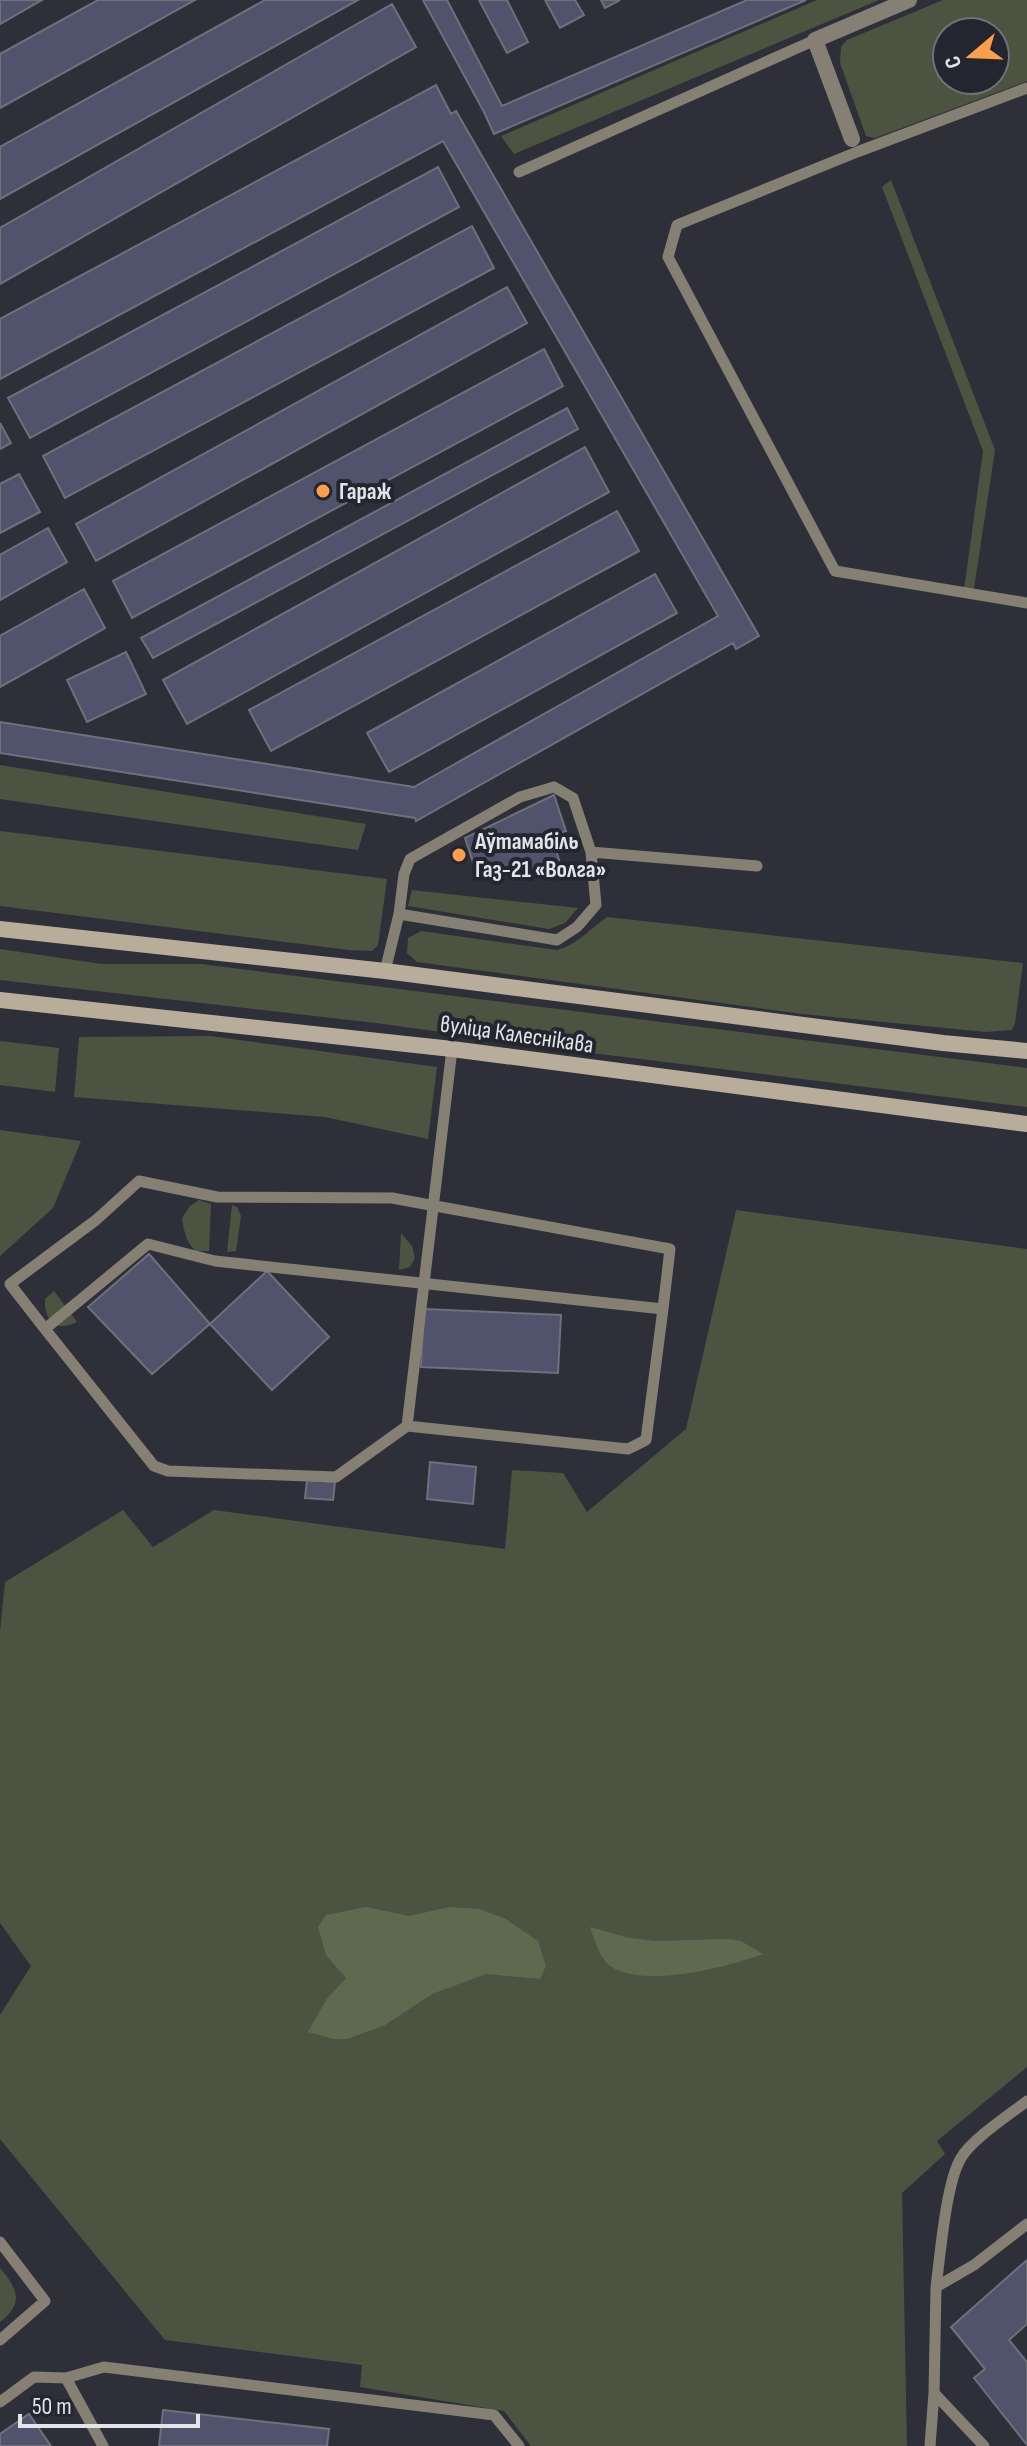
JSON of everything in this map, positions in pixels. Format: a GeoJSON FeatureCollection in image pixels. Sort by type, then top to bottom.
{"type":"FeatureCollection","features":[{"type":"Feature","properties":{"kind":"main road","name":"вуліца Калеснікава"},"geometry":{"type":"LineString","coordinates":[[0,929],[385,971],[943,1043],[1027,1051]]}},
{"type":"Feature","properties":{"kind":"main road","name":"вуліца Калеснікава"},"geometry":{"type":"LineString","coordinates":[[0,1000],[452,1049],[1027,1124]]}},
{"type":"Feature","properties":{"kind":"street"},"geometry":{"type":"LineString","coordinates":[[854,145],[815,40],[909,0]]}},
{"type":"Feature","properties":{"kind":"lane"},"geometry":{"type":"LineString","coordinates":[[519,172],[815,40]]}},
{"type":"Feature","properties":{"kind":"lane"},"geometry":{"type":"LineString","coordinates":[[1027,88],[854,145],[677,225],[668,257],[835,571],[1027,603]]}},
{"type":"Feature","properties":{"kind":"lane"},"geometry":{"type":"LineString","coordinates":[[385,971],[399,914],[404,874],[410,859],[520,797],[554,787],[573,798],[591,852],[596,905],[577,927],[557,940],[399,914]]}},
{"type":"Feature","properties":{"kind":"lane"},"geometry":{"type":"LineString","coordinates":[[591,852],[757,866]]}},
{"type":"Feature","properties":{"kind":"lane"},"geometry":{"type":"LineString","coordinates":[[407,1426],[452,1049]]}},
{"type":"Feature","properties":{"kind":"lane"},"geometry":{"type":"LineString","coordinates":[[139,1181],[217,1197],[392,1198],[434,1205],[670,1249],[646,1440],[628,1449],[407,1426],[336,1477],[168,1471],[154,1466],[10,1284],[96,1220],[139,1181]]}},
{"type":"Feature","properties":{"kind":"lane"},"geometry":{"type":"LineString","coordinates":[[45,1329],[148,1244],[215,1261],[663,1309]]}},
{"type":"Feature","properties":{"kind":"lane"},"geometry":{"type":"LineString","coordinates":[[930,2446],[936,2287],[949,2198],[960,2158],[988,2131],[1027,2101]]}},
{"type":"Feature","properties":{"kind":"lane"},"geometry":{"type":"LineString","coordinates":[[936,2287],[974,2265],[1027,2224]]}},
{"type":"Feature","properties":{"kind":"lane"},"geometry":{"type":"LineString","coordinates":[[0,2242],[45,2301],[0,2340]]}},
{"type":"Feature","properties":{"kind":"lane"},"geometry":{"type":"LineString","coordinates":[[0,2402],[34,2377],[66,2378],[104,2367],[494,2415],[519,2446]]}},
{"type":"Feature","properties":{"kind":"lane"},"geometry":{"type":"LineString","coordinates":[[66,2378],[103,2446]]}},
{"type":"Feature","properties":{"kind":"lane"},"geometry":{"type":"LineString","coordinates":[[934,2393],[984,2446]]}},
{"type":"Feature","properties":{"kind":"green space"},"geometry":{"type":"Polygon","coordinates":[[[817,0],[879,0],[514,154],[501,136],[817,0]]]}},
{"type":"Feature","properties":{"kind":"green space"},"geometry":{"type":"Polygon","coordinates":[[[943,0],[1027,0],[1027,81],[1011,87],[1011,16],[931,16],[931,96],[987,96],[875,138],[866,136],[840,63],[841,47],[847,40],[943,0]]]}},
{"type":"Feature","properties":{"kind":"green space"},"geometry":{"type":"Polygon","coordinates":[[[891,180],[995,450],[973,595],[964,590],[983,451],[882,187],[891,180]]]}},
{"type":"Feature","properties":{"kind":"green space"},"geometry":{"type":"Polygon","coordinates":[[[0,765],[366,824],[358,850],[0,799],[0,765]]]}},
{"type":"Feature","properties":{"kind":"green space"},"geometry":{"type":"Polygon","coordinates":[[[0,831],[387,879],[378,945],[372,951],[349,950],[0,906],[0,831]]]}},
{"type":"Feature","properties":{"kind":"green space"},"geometry":{"type":"Polygon","coordinates":[[[412,890],[578,908],[565,923],[549,929],[408,906],[412,890]]]}},
{"type":"Feature","properties":{"kind":"green space"},"geometry":{"type":"Polygon","coordinates":[[[607,917],[1023,963],[1015,1023],[1012,1030],[986,1032],[802,1014],[417,962],[407,953],[408,938],[421,931],[557,950],[577,940],[607,917]]]}},
{"type":"Feature","properties":{"kind":"green space"},"geometry":{"type":"Polygon","coordinates":[[[0,949],[102,964],[201,964],[1027,1068],[1027,1107],[376,1023],[0,980],[0,949]]]}},
{"type":"Feature","properties":{"kind":"green space"},"geometry":{"type":"Polygon","coordinates":[[[210,1036],[437,1067],[428,1139],[325,1117],[74,1097],[79,1037],[210,1036]]]}},
{"type":"Feature","properties":{"kind":"green space"},"geometry":{"type":"Polygon","coordinates":[[[0,1041],[59,1048],[55,1092],[0,1085],[0,1041]]]}},
{"type":"Feature","properties":{"kind":"green space"},"geometry":{"type":"Polygon","coordinates":[[[0,1130],[81,1141],[53,1208],[0,1256],[0,1130]]]}},
{"type":"Feature","properties":{"kind":"green space"},"geometry":{"type":"Polygon","coordinates":[[[199,1200],[211,1204],[209,1251],[193,1248],[182,1218],[190,1206],[199,1200]]]}},
{"type":"Feature","properties":{"kind":"green space"},"geometry":{"type":"Polygon","coordinates":[[[232,1205],[237,1207],[241,1216],[236,1251],[227,1252],[232,1205]]]}},
{"type":"Feature","properties":{"kind":"green space"},"geometry":{"type":"Polygon","coordinates":[[[736,1210],[1027,1249],[1027,2067],[937,2141],[945,2154],[902,2193],[907,2446],[531,2446],[504,2411],[360,2387],[362,2365],[165,2340],[0,2139],[0,2015],[31,1966],[0,1923],[0,1631],[5,1582],[123,1510],[153,1547],[214,1510],[505,1549],[512,1470],[563,1473],[587,1512],[686,1429],[736,1210]]]}},
{"type":"Feature","properties":{"kind":"green space"},"geometry":{"type":"Polygon","coordinates":[[[401,1233],[412,1246],[415,1258],[410,1267],[399,1270],[401,1233]]]}},
{"type":"Feature","properties":{"kind":"green space"},"geometry":{"type":"Polygon","coordinates":[[[54,1291],[77,1322],[63,1326],[49,1318],[45,1299],[54,1291]]]}},
{"type":"Feature","properties":{"kind":"green space"},"geometry":{"type":"Polygon","coordinates":[[[366,1907],[409,1916],[450,1907],[479,1909],[504,1918],[538,1941],[546,1966],[540,1979],[486,1974],[432,1994],[385,2025],[347,2039],[308,2032],[326,2000],[346,1978],[326,1955],[318,1927],[326,1915],[366,1907]]]}},
{"type":"Feature","properties":{"kind":"green space"},"geometry":{"type":"Polygon","coordinates":[[[590,1927],[629,1938],[656,1941],[741,1941],[763,1954],[708,1970],[643,1976],[625,1973],[606,1963],[590,1927]]]}},
{"type":"Feature","properties":{"kind":"green space"},"geometry":{"type":"Polygon","coordinates":[[[0,2268],[16,2295],[13,2308],[0,2322],[0,2268]]]}},
{"type":"Feature","properties":{"kind":"building"},"geometry":{"type":"Polygon","coordinates":[[[0,0],[42,0],[0,24],[0,0]]]}},
{"type":"Feature","properties":{"kind":"building"},"geometry":{"type":"Polygon","coordinates":[[[98,0],[195,0],[0,108],[0,54],[98,0]]]}},
{"type":"Feature","properties":{"kind":"building"},"geometry":{"type":"Polygon","coordinates":[[[265,0],[358,0],[0,199],[0,147],[265,0]]]}},
{"type":"Feature","properties":{"kind":"building"},"geometry":{"type":"Polygon","coordinates":[[[423,0],[447,0],[502,106],[747,0],[806,0],[494,134],[423,0]]]}},
{"type":"Feature","properties":{"kind":"building"},"geometry":{"type":"Polygon","coordinates":[[[479,0],[507,0],[528,42],[507,53],[479,0]]]}},
{"type":"Feature","properties":{"kind":"building"},"geometry":{"type":"Polygon","coordinates":[[[545,0],[575,0],[584,15],[560,28],[545,0]]]}},
{"type":"Feature","properties":{"kind":"building"},"geometry":{"type":"Polygon","coordinates":[[[601,0],[620,0],[605,8],[601,0]]]}},
{"type":"Feature","properties":{"kind":"building"},"geometry":{"type":"Polygon","coordinates":[[[392,4],[416,47],[0,284],[0,228],[392,4]]]}},
{"type":"Feature","properties":{"kind":"building"},"geometry":{"type":"Polygon","coordinates":[[[436,85],[451,114],[456,111],[759,636],[736,649],[733,643],[416,821],[415,818],[0,753],[0,722],[414,787],[718,616],[443,141],[0,379],[0,319],[436,85]]]}},
{"type":"Feature","properties":{"kind":"building"},"geometry":{"type":"Polygon","coordinates":[[[438,167],[459,207],[30,438],[8,398],[438,167]]]}},
{"type":"Feature","properties":{"kind":"building"},"geometry":{"type":"Polygon","coordinates":[[[472,226],[494,268],[65,498],[43,456],[472,226]]]}},
{"type":"Feature","properties":{"kind":"building"},"geometry":{"type":"Polygon","coordinates":[[[507,287],[527,323],[96,561],[76,524],[507,287]]]}},
{"type":"Feature","properties":{"kind":"building"},"geometry":{"type":"Polygon","coordinates":[[[544,349],[563,386],[132,618],[113,581],[544,349]]]}},
{"type":"Feature","properties":{"kind":"building"},"geometry":{"type":"Polygon","coordinates":[[[567,408],[578,429],[153,658],[141,638],[567,408]]]}},
{"type":"Feature","properties":{"kind":"building"},"geometry":{"type":"Polygon","coordinates":[[[0,423],[11,443],[0,449],[0,423]]]}},
{"type":"Feature","properties":{"kind":"building"},"geometry":{"type":"Polygon","coordinates":[[[585,447],[609,492],[187,724],[163,680],[585,447]]]}},
{"type":"Feature","properties":{"kind":"building"},"geometry":{"type":"Polygon","coordinates":[[[19,474],[40,512],[0,533],[0,484],[19,474]]]}},
{"type":"Feature","properties":{"kind":"building"},"geometry":{"type":"Polygon","coordinates":[[[617,511],[639,551],[271,751],[249,710],[617,511]]]}},
{"type":"Feature","properties":{"kind":"building"},"geometry":{"type":"Polygon","coordinates":[[[48,528],[67,562],[0,600],[0,555],[48,528]]]}},
{"type":"Feature","properties":{"kind":"building"},"geometry":{"type":"Polygon","coordinates":[[[655,574],[677,613],[389,772],[367,733],[655,574]]]}},
{"type":"Feature","properties":{"kind":"building"},"geometry":{"type":"Polygon","coordinates":[[[84,589],[105,628],[0,687],[0,636],[84,589]]]}},
{"type":"Feature","properties":{"kind":"building"},"geometry":{"type":"Polygon","coordinates":[[[126,652],[146,694],[87,722],[67,680],[126,652]]]}},
{"type":"Feature","properties":{"kind":"building"},"geometry":{"type":"Polygon","coordinates":[[[554,795],[566,831],[552,835],[563,874],[474,865],[465,838],[554,795]]]}},
{"type":"Feature","properties":{"kind":"building"},"geometry":{"type":"Polygon","coordinates":[[[149,1254],[210,1324],[152,1374],[88,1307],[149,1254]]]}},
{"type":"Feature","properties":{"kind":"building"},"geometry":{"type":"Polygon","coordinates":[[[267,1271],[329,1337],[272,1390],[210,1324],[267,1271]]]}},
{"type":"Feature","properties":{"kind":"building"},"geometry":{"type":"Polygon","coordinates":[[[424,1309],[561,1315],[558,1373],[421,1367],[424,1309]]]}},
{"type":"Feature","properties":{"kind":"building"},"geometry":{"type":"Polygon","coordinates":[[[430,1462],[476,1467],[473,1504],[427,1499],[430,1462]]]}},
{"type":"Feature","properties":{"kind":"building"},"geometry":{"type":"Polygon","coordinates":[[[307,1480],[335,1482],[333,1500],[305,1498],[307,1480]]]}},
{"type":"Feature","properties":{"kind":"building"},"geometry":{"type":"Polygon","coordinates":[[[1027,2260],[1027,2324],[1009,2340],[1027,2362],[1027,2445],[974,2378],[985,2369],[951,2327],[1027,2260]]]}},
{"type":"Feature","properties":{"kind":"building"},"geometry":{"type":"Polygon","coordinates":[[[163,2410],[329,2429],[327,2446],[159,2446],[163,2410]]]}},
{"type":"Feature","properties":{"kind":"building"},"geometry":{"type":"Polygon","coordinates":[[[29,2414],[51,2446],[0,2446],[0,2434],[29,2414]]]}},
{"type":"Feature","properties":{"kind":"place","name":"Гараж"},"geometry":{"type":"Point","coordinates":[323,491]}},
{"type":"Feature","properties":{"kind":"place","name":"Аўтамабіль Газ-21 «Волга»"},"geometry":{"type":"Point","coordinates":[459,855]}}]}
